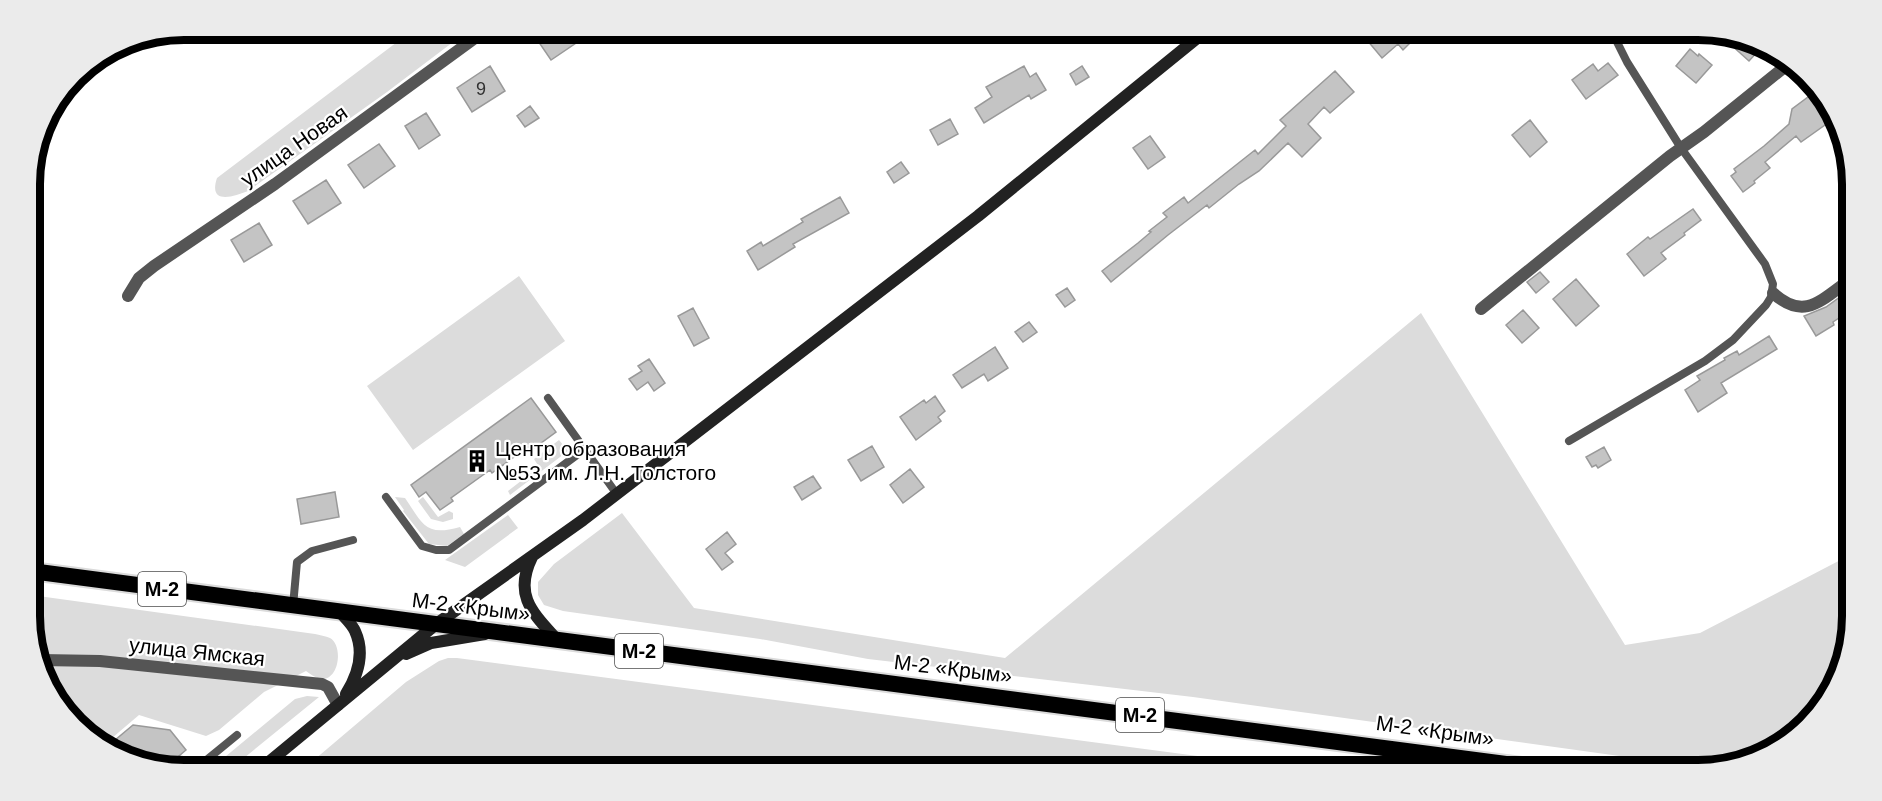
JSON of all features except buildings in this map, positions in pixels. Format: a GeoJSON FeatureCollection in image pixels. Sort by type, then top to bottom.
{"type":"FeatureCollection","features":[{"type":"Feature","properties":{"kind":"highway","name":"М-2"},"geometry":{"type":"LineString","coordinates":[[40,572],[340,612]]}},
{"type":"Feature","properties":{"kind":"highway","name":"М-2 «Крым»"},"geometry":{"type":"LineString","coordinates":[[340,612],[1474,760]]}},
{"type":"Feature","properties":{"kind":"main road"},"geometry":{"type":"LineString","coordinates":[[271,760],[435,625],[583,520],[961,229],[1193,41]]}},
{"type":"Feature","properties":{"kind":"main road"},"geometry":{"type":"LineString","coordinates":[[532,556],[525,574],[526,599],[537,618],[558,641]]}},
{"type":"Feature","properties":{"kind":"main road"},"geometry":{"type":"LineString","coordinates":[[338,705],[356,679],[361,656],[355,630],[340,612]]}},
{"type":"Feature","properties":{"kind":"main road"},"geometry":{"type":"LineString","coordinates":[[391,661],[431,643],[492,633]]}},
{"type":"Feature","properties":{"kind":"street","name":"улица Новая"},"geometry":{"type":"LineString","coordinates":[[128,296],[139,278],[154,266],[276,184],[471,41]]}},
{"type":"Feature","properties":{"kind":"street"},"geometry":{"type":"LineString","coordinates":[[1481,309],[1783,68]]}},
{"type":"Feature","properties":{"kind":"street"},"geometry":{"type":"LineString","coordinates":[[1773,293],[1787,304],[1804,307],[1819,302],[1842,285]]}},
{"type":"Feature","properties":{"kind":"street","name":"улица Ямская"},"geometry":{"type":"LineString","coordinates":[[47,660],[100,661],[322,684],[327,687],[338,705]]}},
{"type":"Feature","properties":{"kind":"lane"},"geometry":{"type":"LineString","coordinates":[[1569,441],[1705,361],[1732,340],[1766,305],[1773,293],[1771,276],[1765,264],[1681,148],[1626,62],[1616,41]]}},
{"type":"Feature","properties":{"kind":"lane"},"geometry":{"type":"LineString","coordinates":[[548,398],[616,493]]}},
{"type":"Feature","properties":{"kind":"lane"},"geometry":{"type":"LineString","coordinates":[[386,496],[422,546],[436,550],[449,550],[585,449]]}},
{"type":"Feature","properties":{"kind":"lane"},"geometry":{"type":"LineString","coordinates":[[293,606],[297,562],[312,551],[353,540]]}},
{"type":"Feature","properties":{"kind":"lane"},"geometry":{"type":"LineString","coordinates":[[206,760],[237,735]]}},
{"type":"Feature","properties":{"kind":"shaded area"},"geometry":{"type":"Polygon","coordinates":[[[398,41],[454,41],[248,191],[229,197],[219,196],[215,187],[217,178],[398,41]]]}},
{"type":"Feature","properties":{"kind":"shaded area"},"geometry":{"type":"Polygon","coordinates":[[[519,276],[565,341],[413,450],[367,386],[519,276]]]}},
{"type":"Feature","properties":{"kind":"shaded area"},"geometry":{"type":"Polygon","coordinates":[[[1421,313],[1625,645],[1700,633],[1842,559],[1842,616],[1839,645],[1831,672],[1812,704],[1785,731],[1761,746],[1726,758],[1707,760],[1648,760],[1193,697],[868,659],[760,639],[563,611],[544,605],[538,595],[538,582],[554,564],[622,513],[694,608],[1005,658],[1421,313]]]}},
{"type":"Feature","properties":{"kind":"shaded area"},"geometry":{"type":"Polygon","coordinates":[[[559,440],[568,451],[510,495],[508,491],[539,467],[534,459],[559,440]]]}},
{"type":"Feature","properties":{"kind":"shaded area"},"geometry":{"type":"Polygon","coordinates":[[[395,497],[405,498],[426,526],[439,530],[460,527],[464,534],[447,546],[429,544],[395,497]]]}},
{"type":"Feature","properties":{"kind":"shaded area"},"geometry":{"type":"Polygon","coordinates":[[[423,497],[438,517],[449,511],[453,513],[453,519],[443,522],[431,519],[418,501],[423,497]]]}},
{"type":"Feature","properties":{"kind":"shaded area"},"geometry":{"type":"Polygon","coordinates":[[[508,515],[518,528],[465,567],[445,560],[508,515]]]}},
{"type":"Feature","properties":{"kind":"shaded area"},"geometry":{"type":"Polygon","coordinates":[[[40,596],[315,634],[330,638],[337,648],[335,670],[326,679],[319,679],[306,671],[264,692],[219,730],[206,736],[139,715],[110,740],[97,731],[70,704],[51,672],[45,654],[40,596]]]}},
{"type":"Feature","properties":{"kind":"shaded area"},"geometry":{"type":"Polygon","coordinates":[[[457,658],[1228,760],[314,760],[406,682],[439,661],[457,658]]]}},
{"type":"Feature","properties":{"kind":"shaded area"},"geometry":{"type":"Polygon","coordinates":[[[307,696],[319,697],[242,760],[221,760],[295,699],[307,696]]]}},
{"type":"Feature","properties":{"kind":"place","name":"Центр образования №53 им. Л.Н. Толстого"},"geometry":{"type":"Point","coordinates":[477,461]}}]}
